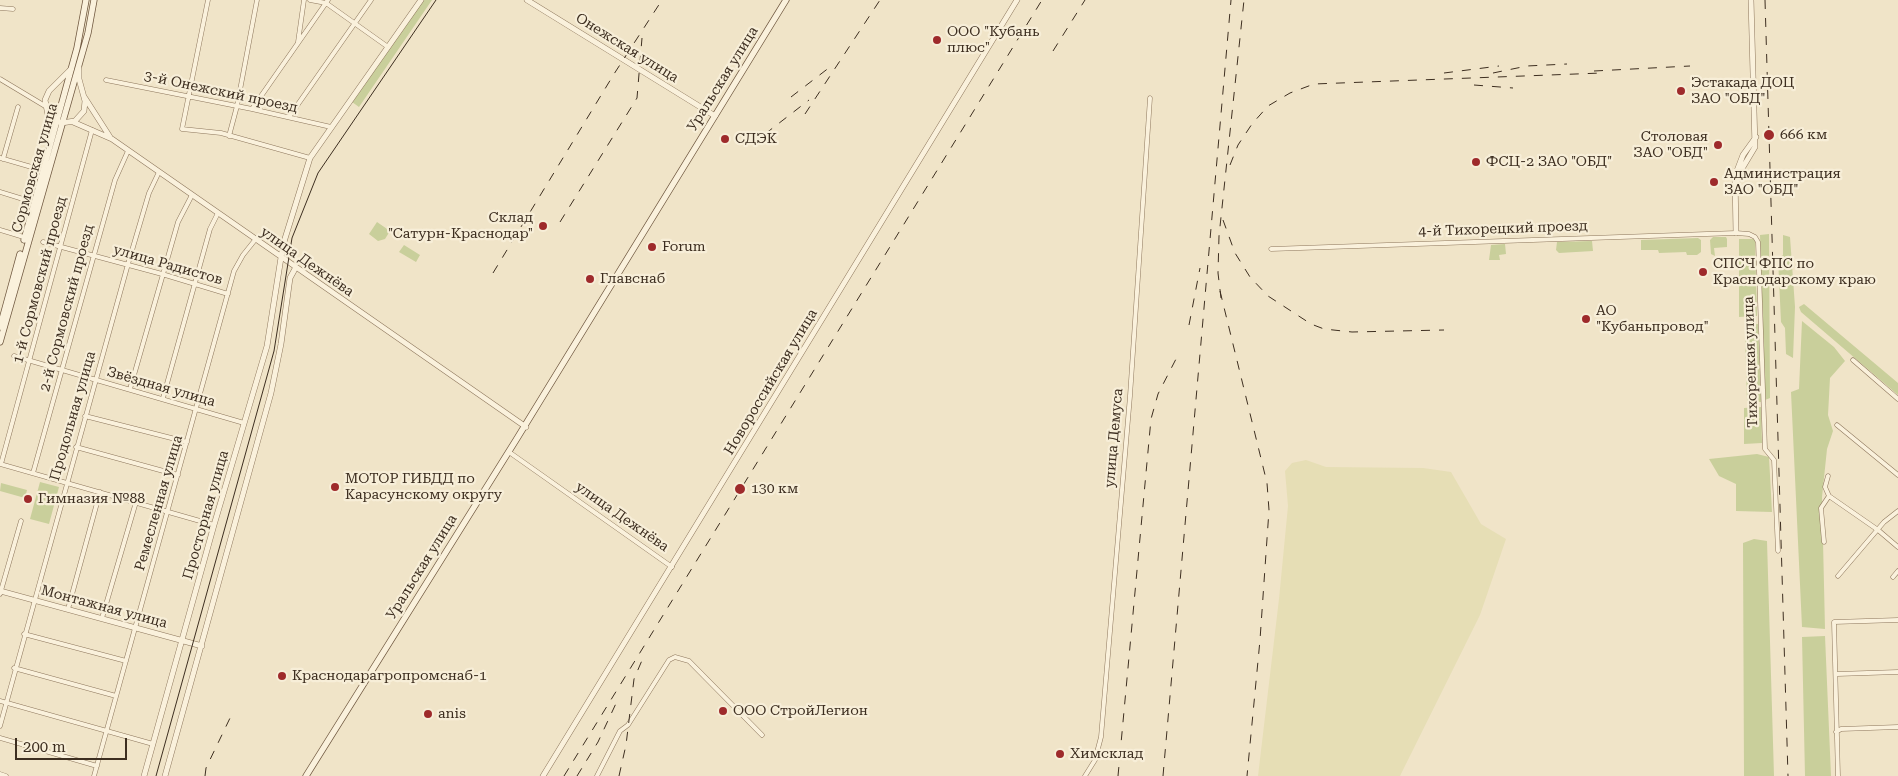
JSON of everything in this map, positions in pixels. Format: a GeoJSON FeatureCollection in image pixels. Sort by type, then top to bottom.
{"type":"FeatureCollection","features":[{"type":"Feature","properties":{"kind":"main road","name":"Сормовская улица"},"geometry":{"type":"LineString","coordinates":[[0,342],[59,122],[82,50],[86,0]]}},
{"type":"Feature","properties":{"kind":"main road","name":"Сормовская улица"},"geometry":{"type":"LineString","coordinates":[[70,84],[72,66],[83,38],[94,0]]}},
{"type":"Feature","properties":{"kind":"main road","name":"Уральская улица"},"geometry":{"type":"LineString","coordinates":[[307,776],[504,461],[785,1]]}},
{"type":"Feature","properties":{"kind":"main road","name":"Сормовская улица"},"geometry":{"type":"LineString","coordinates":[[0,327],[27,238]]}},
{"type":"Feature","properties":{"kind":"street"},"geometry":{"type":"LineString","coordinates":[[208,0],[182,129],[229,136],[310,158]]}},
{"type":"Feature","properties":{"kind":"street"},"geometry":{"type":"LineString","coordinates":[[229,136],[237,106],[257,0]]}},
{"type":"Feature","properties":{"kind":"street"},"geometry":{"type":"LineString","coordinates":[[297,45],[304,0]]}},
{"type":"Feature","properties":{"kind":"street"},"geometry":{"type":"LineString","coordinates":[[310,0],[327,2],[354,24],[388,47]]}},
{"type":"Feature","properties":{"kind":"street"},"geometry":{"type":"LineString","coordinates":[[289,117],[371,0]]}},
{"type":"Feature","properties":{"kind":"street","name":"Просторная улица"},"geometry":{"type":"LineString","coordinates":[[144,776],[214,525],[267,346],[287,229],[310,158],[421,0]]}},
{"type":"Feature","properties":{"kind":"street","name":"Онежская улица"},"geometry":{"type":"LineString","coordinates":[[527,0],[714,116]]}},
{"type":"Feature","properties":{"kind":"street","name":"Новороссийская улица"},"geometry":{"type":"LineString","coordinates":[[543,776],[1017,0]]}},
{"type":"Feature","properties":{"kind":"street"},"geometry":{"type":"LineString","coordinates":[[1736,233],[1736,186],[1740,172],[1755,147],[1756,136],[1751,0]]}},
{"type":"Feature","properties":{"kind":"street"},"geometry":{"type":"LineString","coordinates":[[252,109],[327,2]]}},
{"type":"Feature","properties":{"kind":"street"},"geometry":{"type":"LineString","coordinates":[[0,8],[13,9]]}},
{"type":"Feature","properties":{"kind":"street"},"geometry":{"type":"LineString","coordinates":[[0,79],[45,106],[50,116],[59,122],[73,122],[84,111],[85,103],[79,73],[82,50]]}},
{"type":"Feature","properties":{"kind":"street"},"geometry":{"type":"LineString","coordinates":[[45,106],[48,92],[72,66]]}},
{"type":"Feature","properties":{"kind":"street","name":"3-й Онежский проезд"},"geometry":{"type":"LineString","coordinates":[[106,80],[331,127]]}},
{"type":"Feature","properties":{"kind":"street"},"geometry":{"type":"LineString","coordinates":[[57,84],[70,84],[83,94],[112,139]]}},
{"type":"Feature","properties":{"kind":"street","name":"улица Демуса"},"geometry":{"type":"LineString","coordinates":[[1085,776],[1095,760],[1101,737],[1130,396],[1150,98]]}},
{"type":"Feature","properties":{"kind":"street"},"geometry":{"type":"LineString","coordinates":[[18,107],[2,158],[35,168]]}},
{"type":"Feature","properties":{"kind":"street","name":"улица Дежнёва"},"geometry":{"type":"LineString","coordinates":[[73,122],[112,139],[525,426]]}},
{"type":"Feature","properties":{"kind":"street","name":"1-й Сормовский проезд"},"geometry":{"type":"LineString","coordinates":[[0,464],[30,361],[92,130]]}},
{"type":"Feature","properties":{"kind":"street","name":"2-й Сормовский проезд"},"geometry":{"type":"LineString","coordinates":[[33,473],[115,180],[128,151]]}},
{"type":"Feature","properties":{"kind":"street","name":"Продольная улица"},"geometry":{"type":"LineString","coordinates":[[0,726],[14,668],[128,264],[149,193],[159,172]]}},
{"type":"Feature","properties":{"kind":"street"},"geometry":{"type":"LineString","coordinates":[[0,192],[23,198]]}},
{"type":"Feature","properties":{"kind":"street"},"geometry":{"type":"LineString","coordinates":[[130,389],[178,222],[192,194]]}},
{"type":"Feature","properties":{"kind":"street"},"geometry":{"type":"LineString","coordinates":[[163,398],[210,229],[218,214]]}},
{"type":"Feature","properties":{"kind":"street"},"geometry":{"type":"LineString","coordinates":[[0,230],[27,238]]}},
{"type":"Feature","properties":{"kind":"street","name":"4-й Тихорецкий проезд"},"geometry":{"type":"LineString","coordinates":[[1271,249],[1736,233]]}},
{"type":"Feature","properties":{"kind":"street","name":"Тихорецкая улица"},"geometry":{"type":"LineString","coordinates":[[1736,233],[1749,234],[1755,237],[1758,242],[1765,449],[1774,460],[1778,551]]}},
{"type":"Feature","properties":{"kind":"street","name":"Ремесленная улица"},"geometry":{"type":"LineString","coordinates":[[94,776],[228,294],[238,262],[255,240]]}},
{"type":"Feature","properties":{"kind":"street","name":"улица Радистов"},"geometry":{"type":"LineString","coordinates":[[43,242],[128,264],[228,294]]}},
{"type":"Feature","properties":{"kind":"street"},"geometry":{"type":"LineString","coordinates":[[165,776],[271,393],[281,344],[290,278],[296,268]]}},
{"type":"Feature","properties":{"kind":"street","name":"Звёздная улица"},"geometry":{"type":"LineString","coordinates":[[14,356],[244,423]]}},
{"type":"Feature","properties":{"kind":"street"},"geometry":{"type":"LineString","coordinates":[[1852,360],[1898,400]]}},
{"type":"Feature","properties":{"kind":"street"},"geometry":{"type":"LineString","coordinates":[[85,416],[187,442]]}},
{"type":"Feature","properties":{"kind":"street"},"geometry":{"type":"LineString","coordinates":[[1837,425],[1898,476]]}},
{"type":"Feature","properties":{"kind":"street"},"geometry":{"type":"LineString","coordinates":[[76,447],[178,475]]}},
{"type":"Feature","properties":{"kind":"street","name":"улица Дежнёва"},"geometry":{"type":"LineString","coordinates":[[509,452],[672,567]]}},
{"type":"Feature","properties":{"kind":"street"},"geometry":{"type":"LineString","coordinates":[[0,464],[214,525]]}},
{"type":"Feature","properties":{"kind":"street"},"geometry":{"type":"LineString","coordinates":[[1828,476],[1825,487],[1829,496],[1878,530],[1898,547]]}},
{"type":"Feature","properties":{"kind":"street"},"geometry":{"type":"LineString","coordinates":[[68,609],[100,492]]}},
{"type":"Feature","properties":{"kind":"street"},"geometry":{"type":"LineString","coordinates":[[1824,542],[1821,508],[1829,496]]}},
{"type":"Feature","properties":{"kind":"street"},"geometry":{"type":"LineString","coordinates":[[102,618],[136,502]]}},
{"type":"Feature","properties":{"kind":"street"},"geometry":{"type":"LineString","coordinates":[[1838,576],[1892,513],[1898,510]]}},
{"type":"Feature","properties":{"kind":"street"},"geometry":{"type":"LineString","coordinates":[[0,592],[21,521]]}},
{"type":"Feature","properties":{"kind":"street"},"geometry":{"type":"LineString","coordinates":[[1893,577],[1898,571]]}},
{"type":"Feature","properties":{"kind":"street","name":"Монтажная улица"},"geometry":{"type":"LineString","coordinates":[[0,592],[202,646]]}},
{"type":"Feature","properties":{"kind":"street"},"geometry":{"type":"LineString","coordinates":[[1838,776],[1834,622],[1898,620]]}},
{"type":"Feature","properties":{"kind":"street"},"geometry":{"type":"LineString","coordinates":[[24,634],[126,662]]}},
{"type":"Feature","properties":{"kind":"street"},"geometry":{"type":"LineString","coordinates":[[597,776],[620,731],[628,725],[670,660],[674,657],[689,661],[762,735]]}},
{"type":"Feature","properties":{"kind":"street"},"geometry":{"type":"LineString","coordinates":[[14,668],[116,696]]}},
{"type":"Feature","properties":{"kind":"street"},"geometry":{"type":"LineString","coordinates":[[1836,674],[1898,672]]}},
{"type":"Feature","properties":{"kind":"street"},"geometry":{"type":"LineString","coordinates":[[0,701],[153,744]]}},
{"type":"Feature","properties":{"kind":"street"},"geometry":{"type":"LineString","coordinates":[[1836,732],[1841,729],[1898,727]]}},
{"type":"Feature","properties":{"kind":"street"},"geometry":{"type":"LineString","coordinates":[[0,738],[97,766]]}},
{"type":"Feature","properties":{"kind":"street"},"geometry":{"type":"LineString","coordinates":[[0,774],[6,776]]}},
{"type":"Feature","properties":{"kind":"shaded area"},"geometry":{"type":"Polygon","coordinates":[[[1306,460],[1326,467],[1423,468],[1451,472],[1481,524],[1506,539],[1480,615],[1400,776],[1258,776],[1288,506],[1285,471],[1292,463],[1306,460]]]}},
{"type":"Feature","properties":{"kind":"green space"},"geometry":{"type":"Polygon","coordinates":[[[423,0],[432,0],[359,107],[352,102],[423,0]]]}},
{"type":"Feature","properties":{"kind":"green space"},"geometry":{"type":"Polygon","coordinates":[[[377,222],[390,231],[385,239],[378,241],[369,234],[377,222]]]}},
{"type":"Feature","properties":{"kind":"green space"},"geometry":{"type":"Polygon","coordinates":[[[1769,234],[1770,398],[1765,400],[1760,235],[1769,234]]]}},
{"type":"Feature","properties":{"kind":"green space"},"geometry":{"type":"Polygon","coordinates":[[[1783,235],[1790,237],[1795,307],[1793,358],[1786,354],[1785,328],[1781,322],[1778,258],[1783,255],[1783,235]]]}},
{"type":"Feature","properties":{"kind":"green space"},"geometry":{"type":"Polygon","coordinates":[[[1713,237],[1726,237],[1727,239],[1727,247],[1714,248],[1715,256],[1711,254],[1710,240],[1713,237]]]}},
{"type":"Feature","properties":{"kind":"green space"},"geometry":{"type":"Polygon","coordinates":[[[1698,238],[1701,240],[1701,252],[1697,255],[1687,255],[1686,252],[1659,253],[1658,250],[1641,250],[1641,240],[1698,238]]]}},
{"type":"Feature","properties":{"kind":"green space"},"geometry":{"type":"Polygon","coordinates":[[[1739,239],[1755,239],[1757,316],[1739,317],[1739,239]]]}},
{"type":"Feature","properties":{"kind":"green space"},"geometry":{"type":"Polygon","coordinates":[[[1592,241],[1593,251],[1559,253],[1556,250],[1557,242],[1592,241]]]}},
{"type":"Feature","properties":{"kind":"green space"},"geometry":{"type":"Polygon","coordinates":[[[1505,244],[1506,254],[1499,255],[1500,260],[1489,260],[1491,245],[1505,244]]]}},
{"type":"Feature","properties":{"kind":"green space"},"geometry":{"type":"Polygon","coordinates":[[[404,245],[420,255],[416,262],[399,252],[404,245]]]}},
{"type":"Feature","properties":{"kind":"green space"},"geometry":{"type":"Polygon","coordinates":[[[1804,304],[1898,383],[1898,395],[1801,312],[1799,307],[1804,304]]]}},
{"type":"Feature","properties":{"kind":"green space"},"geometry":{"type":"Polygon","coordinates":[[[1802,321],[1834,347],[1845,361],[1830,378],[1828,415],[1833,431],[1827,449],[1822,497],[1825,629],[1802,627],[1791,392],[1799,389],[1802,321]]]}},
{"type":"Feature","properties":{"kind":"green space"},"geometry":{"type":"Polygon","coordinates":[[[1758,324],[1761,402],[1747,401],[1745,336],[1749,325],[1758,324]]]}},
{"type":"Feature","properties":{"kind":"green space"},"geometry":{"type":"Polygon","coordinates":[[[1761,407],[1762,443],[1744,444],[1744,408],[1761,407]]]}},
{"type":"Feature","properties":{"kind":"green space"},"geometry":{"type":"Polygon","coordinates":[[[1757,454],[1769,457],[1772,512],[1736,511],[1736,484],[1719,476],[1709,459],[1757,454]]]}},
{"type":"Feature","properties":{"kind":"green space"},"geometry":{"type":"Polygon","coordinates":[[[40,482],[59,487],[49,524],[30,519],[40,482]]]}},
{"type":"Feature","properties":{"kind":"green space"},"geometry":{"type":"Polygon","coordinates":[[[1,483],[27,490],[25,498],[0,491],[1,483]]]}},
{"type":"Feature","properties":{"kind":"green space"},"geometry":{"type":"Polygon","coordinates":[[[1754,539],[1767,541],[1774,776],[1744,776],[1743,543],[1754,539]]]}},
{"type":"Feature","properties":{"kind":"green space"},"geometry":{"type":"Polygon","coordinates":[[[1825,636],[1831,776],[1805,776],[1802,637],[1825,636]]]}},
{"type":"Feature","properties":{"kind":"tram line"},"geometry":{"type":"LineString","coordinates":[[156,776],[274,351],[292,238],[318,173],[436,0]]}},
{"type":"Feature","properties":{"kind":"railway"},"geometry":{"type":"LineString","coordinates":[[493,273],[614,74],[662,0]]}},
{"type":"Feature","properties":{"kind":"railway"},"geometry":{"type":"LineString","coordinates":[[805,114],[880,0]]}},
{"type":"Feature","properties":{"kind":"railway"},"geometry":{"type":"LineString","coordinates":[[564,776],[1042,0]]}},
{"type":"Feature","properties":{"kind":"railway"},"geometry":{"type":"LineString","coordinates":[[1053,51],[1085,0]]}},
{"type":"Feature","properties":{"kind":"railway"},"geometry":{"type":"LineString","coordinates":[[1163,776],[1231,0]]}},
{"type":"Feature","properties":{"kind":"railway"},"geometry":{"type":"LineString","coordinates":[[1221,298],[1218,273],[1219,236],[1244,0]]}},
{"type":"Feature","properties":{"kind":"railway"},"geometry":{"type":"LineString","coordinates":[[1765,0],[1788,776]]}},
{"type":"Feature","properties":{"kind":"railway"},"geometry":{"type":"LineString","coordinates":[[560,222],[637,98],[642,38]]}},
{"type":"Feature","properties":{"kind":"railway"},"geometry":{"type":"LineString","coordinates":[[1493,73],[1527,66],[1567,64]]}},
{"type":"Feature","properties":{"kind":"railway"},"geometry":{"type":"LineString","coordinates":[[1444,73],[1499,66]]}},
{"type":"Feature","properties":{"kind":"railway"},"geometry":{"type":"LineString","coordinates":[[1594,71],[1690,66]]}},
{"type":"Feature","properties":{"kind":"railway"},"geometry":{"type":"LineString","coordinates":[[791,97],[830,67]]}},
{"type":"Feature","properties":{"kind":"railway"},"geometry":{"type":"LineString","coordinates":[[1230,165],[1238,145],[1252,124],[1268,106],[1290,93],[1314,84],[1602,73]]}},
{"type":"Feature","properties":{"kind":"railway"},"geometry":{"type":"LineString","coordinates":[[1474,85],[1513,88]]}},
{"type":"Feature","properties":{"kind":"railway"},"geometry":{"type":"LineString","coordinates":[[765,134],[809,100]]}},
{"type":"Feature","properties":{"kind":"railway"},"geometry":{"type":"LineString","coordinates":[[1223,220],[1235,253],[1250,277],[1268,296],[1311,324],[1324,329],[1352,332],[1444,330]]}},
{"type":"Feature","properties":{"kind":"railway"},"geometry":{"type":"LineString","coordinates":[[1189,325],[1200,268]]}},
{"type":"Feature","properties":{"kind":"railway"},"geometry":{"type":"LineString","coordinates":[[1220,291],[1267,483],[1269,510],[1260,640],[1247,776]]}},
{"type":"Feature","properties":{"kind":"railway"},"geometry":{"type":"LineString","coordinates":[[1118,776],[1151,419],[1158,394],[1176,359]]}},
{"type":"Feature","properties":{"kind":"railway"},"geometry":{"type":"LineString","coordinates":[[619,776],[626,745],[634,679],[643,658]]}},
{"type":"Feature","properties":{"kind":"railway"},"geometry":{"type":"LineString","coordinates":[[577,776],[598,742],[619,697]]}},
{"type":"Feature","properties":{"kind":"railway"},"geometry":{"type":"LineString","coordinates":[[205,776],[206,768],[231,716]]}},
{"type":"Feature","properties":{"kind":"place","name":"ООО \"Кубань плюс\""},"geometry":{"type":"Point","coordinates":[937,40]}},
{"type":"Feature","properties":{"kind":"place","name":"Эстакада ДОЦ ЗАО \"ОБД\""},"geometry":{"type":"Point","coordinates":[1681,91]}},
{"type":"Feature","properties":{"kind":"place","name":"666 км"},"geometry":{"type":"Point","coordinates":[1769,135]}},
{"type":"Feature","properties":{"kind":"place","name":"СДЭК"},"geometry":{"type":"Point","coordinates":[725,139]}},
{"type":"Feature","properties":{"kind":"place","name":"Столовая ЗАО \"ОБД\""},"geometry":{"type":"Point","coordinates":[1718,145]}},
{"type":"Feature","properties":{"kind":"place","name":"ФСЦ-2 ЗАО \"ОБД\""},"geometry":{"type":"Point","coordinates":[1476,162]}},
{"type":"Feature","properties":{"kind":"place","name":"Администрация ЗАО \"ОБД\""},"geometry":{"type":"Point","coordinates":[1714,182]}},
{"type":"Feature","properties":{"kind":"place","name":"Склад \"Сатурн-Краснодар\""},"geometry":{"type":"Point","coordinates":[543,226]}},
{"type":"Feature","properties":{"kind":"place","name":"Forum"},"geometry":{"type":"Point","coordinates":[652,247]}},
{"type":"Feature","properties":{"kind":"place","name":"СПСЧ ФПС по Краснодарскому краю"},"geometry":{"type":"Point","coordinates":[1703,272]}},
{"type":"Feature","properties":{"kind":"place","name":"Главснаб"},"geometry":{"type":"Point","coordinates":[590,279]}},
{"type":"Feature","properties":{"kind":"place","name":"АО \"Кубаньпровод\""},"geometry":{"type":"Point","coordinates":[1586,319]}},
{"type":"Feature","properties":{"kind":"place","name":"МОТОР ГИБДД по Карасунскому округу"},"geometry":{"type":"Point","coordinates":[335,487]}},
{"type":"Feature","properties":{"kind":"place","name":"130 км"},"geometry":{"type":"Point","coordinates":[740,489]}},
{"type":"Feature","properties":{"kind":"place","name":"Гимназия №88"},"geometry":{"type":"Point","coordinates":[28,499]}},
{"type":"Feature","properties":{"kind":"place","name":"Краснодарагропромснаб-1"},"geometry":{"type":"Point","coordinates":[282,676]}},
{"type":"Feature","properties":{"kind":"place","name":"ООО СтройЛегион"},"geometry":{"type":"Point","coordinates":[723,711]}},
{"type":"Feature","properties":{"kind":"place","name":"anis"},"geometry":{"type":"Point","coordinates":[428,714]}},
{"type":"Feature","properties":{"kind":"place","name":"Химсклад"},"geometry":{"type":"Point","coordinates":[1060,754]}}]}
